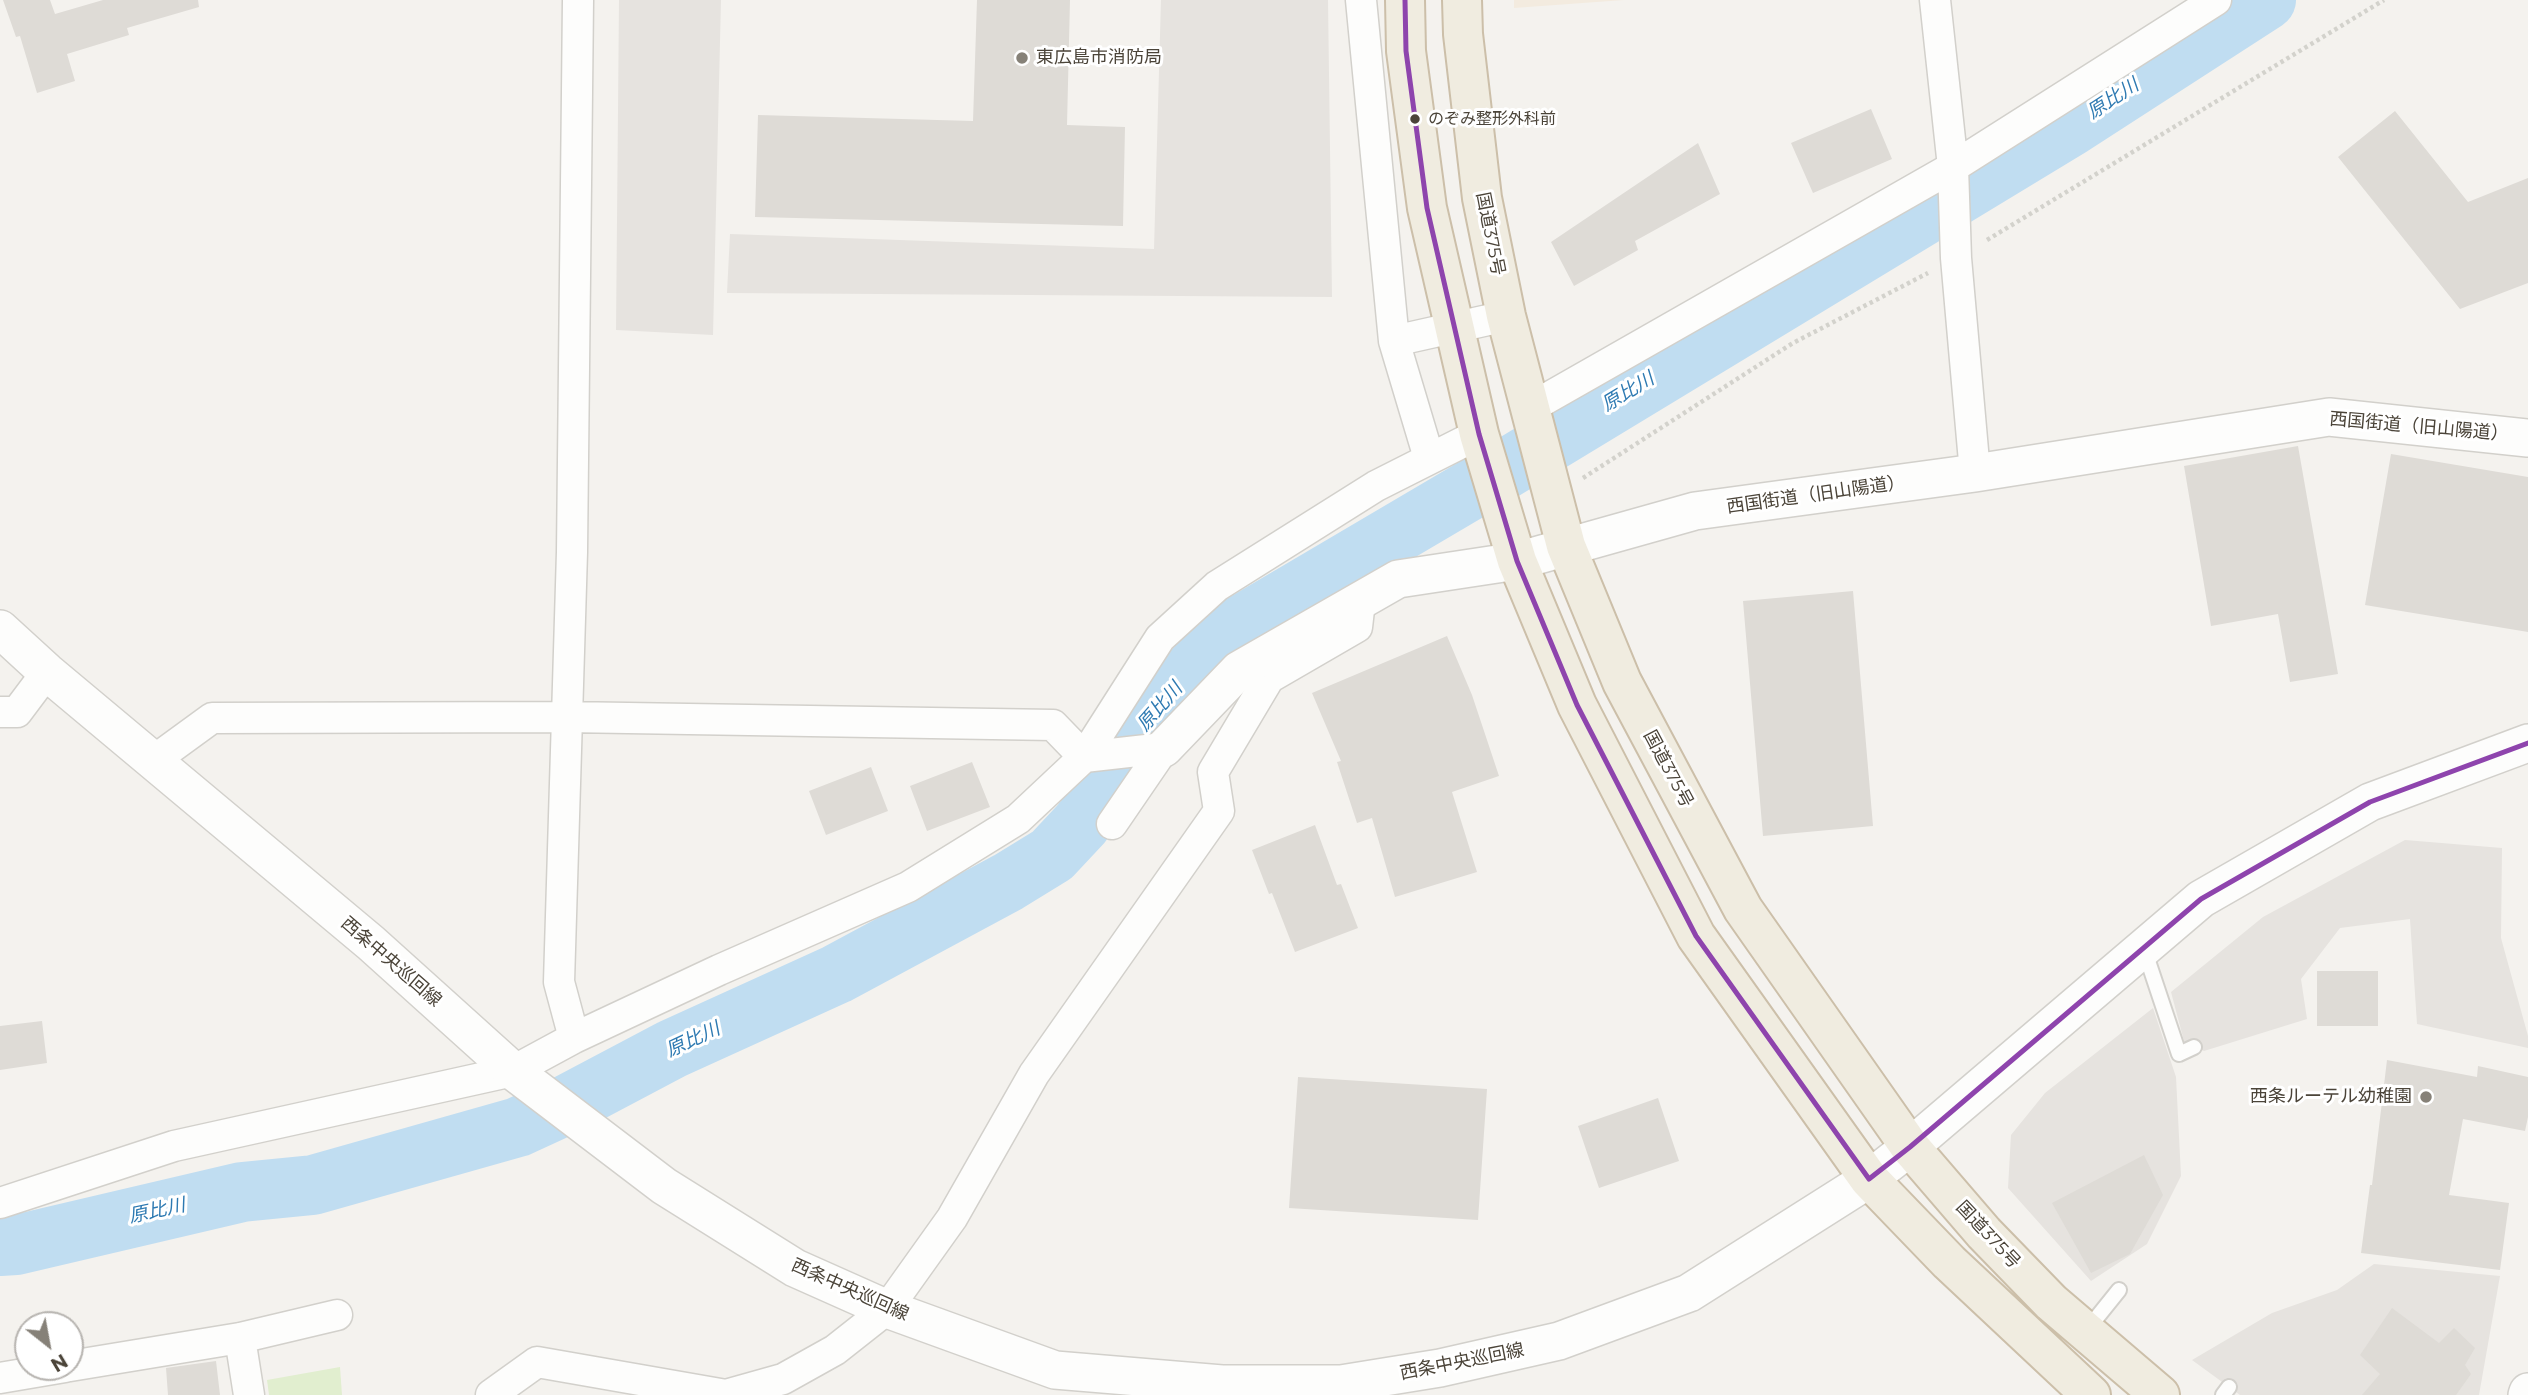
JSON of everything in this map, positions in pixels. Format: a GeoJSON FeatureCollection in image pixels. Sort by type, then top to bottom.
{"type":"FeatureCollection","features":[{"type":"Feature","properties":{"kind":"highway"},"geometry":{"type":"LineString","coordinates":[[1405,0],[1406,51],[1427,208],[1479,433],[1517,561],[1577,705],[1696,936],[1869,1179],[1948,1262],[2091,1395]]}},
{"type":"Feature","properties":{"kind":"highway","name":"国道375号"},"geometry":{"type":"LineString","coordinates":[[1462,0],[1463,34],[1482,198],[1506,316],[1566,546],[1622,682],[1743,909],[1910,1147],[1984,1233],[2085,1332],[2160,1395]]}},
{"type":"Feature","properties":{"kind":"street"},"geometry":{"type":"LineString","coordinates":[[573,1038],[559,982],[572,552],[578,0]]}},
{"type":"Feature","properties":{"kind":"street"},"geometry":{"type":"LineString","coordinates":[[1361,0],[1394,341],[1429,458]]}},
{"type":"Feature","properties":{"kind":"street"},"geometry":{"type":"LineString","coordinates":[[1935,0],[1953,174],[1975,473]]}},
{"type":"Feature","properties":{"kind":"street"},"geometry":{"type":"LineString","coordinates":[[1530,408],[1953,174],[2216,0]]}},
{"type":"Feature","properties":{"kind":"street"},"geometry":{"type":"LineString","coordinates":[[1394,341],[1506,316]]}},
{"type":"Feature","properties":{"kind":"street","name":"西国街道（旧山陽道）"},"geometry":{"type":"LineString","coordinates":[[1164,748],[1239,670],[1398,579],[1517,561],[1695,511],[1975,473],[2329,417],[2528,438]]}},
{"type":"Feature","properties":{"kind":"street"},"geometry":{"type":"LineString","coordinates":[[0,1203],[174,1146],[523,1079],[573,1038],[908,887],[1018,819],[1084,757],[1160,638],[1217,586],[1376,486],[1479,433]]}},
{"type":"Feature","properties":{"kind":"street"},"geometry":{"type":"LineString","coordinates":[[491,1395],[537,1362],[726,1395],[783,1378],[835,1350],[887,1309],[951,1218],[1034,1074],[1219,811],[1213,772],[1269,678],[1357,627],[1360,601]]}},
{"type":"Feature","properties":{"kind":"street","name":"西条中央巡回線"},"geometry":{"type":"LineString","coordinates":[[0,629],[47,672],[371,943],[523,1079],[664,1186],[794,1268],[887,1309],[1085,1383],[1341,1384],[1440,1368],[1559,1342],[1689,1293],[1869,1179],[1910,1147]]}},
{"type":"Feature","properties":{"kind":"street"},"geometry":{"type":"LineString","coordinates":[[0,712],[17,712],[47,672]]}},
{"type":"Feature","properties":{"kind":"street"},"geometry":{"type":"LineString","coordinates":[[153,761],[212,718],[567,717],[1053,725],[1084,757]]}},
{"type":"Feature","properties":{"kind":"street"},"geometry":{"type":"LineString","coordinates":[[1910,1147],[2201,899],[2370,802],[2528,743]]}},
{"type":"Feature","properties":{"kind":"street"},"geometry":{"type":"LineString","coordinates":[[1084,757],[1164,748]]}},
{"type":"Feature","properties":{"kind":"street"},"geometry":{"type":"LineString","coordinates":[[1112,824],[1164,748]]}},
{"type":"Feature","properties":{"kind":"street"},"geometry":{"type":"LineString","coordinates":[[84,1364],[240,1338],[337,1315]]}},
{"type":"Feature","properties":{"kind":"street"},"geometry":{"type":"LineString","coordinates":[[240,1338],[249,1395]]}},
{"type":"Feature","properties":{"kind":"lane"},"geometry":{"type":"LineString","coordinates":[[2144,947],[2179,1054],[2194,1047]]}},
{"type":"Feature","properties":{"kind":"lane"},"geometry":{"type":"LineString","coordinates":[[2085,1332],[2119,1290]]}},
{"type":"Feature","properties":{"kind":"shaded area"},"geometry":{"type":"Polygon","coordinates":[[[619,0],[721,0],[713,335],[616,330],[619,0]]]}},
{"type":"Feature","properties":{"kind":"shaded area"},"geometry":{"type":"Polygon","coordinates":[[[1161,0],[1328,0],[1332,297],[727,293],[730,234],[1154,249],[1161,0]]]}},
{"type":"Feature","properties":{"kind":"shaded area"},"geometry":{"type":"Polygon","coordinates":[[[1514,0],[1624,0],[1514,8],[1514,0]]]}},
{"type":"Feature","properties":{"kind":"shaded area"},"geometry":{"type":"Polygon","coordinates":[[[2405,840],[2502,848],[2501,938],[2528,1036],[2528,1048],[2417,1024],[2410,919],[2340,928],[2301,979],[2307,1019],[2204,1051],[2184,1041],[2171,992],[2263,917],[2405,840]]]}},
{"type":"Feature","properties":{"kind":"shaded area"},"geometry":{"type":"Polygon","coordinates":[[[2153,1008],[2176,1077],[2181,1176],[2147,1244],[2091,1281],[2008,1188],[2011,1135],[2045,1093],[2153,1008]]]}},
{"type":"Feature","properties":{"kind":"shaded area"},"geometry":{"type":"Polygon","coordinates":[[[2374,1264],[2500,1276],[2479,1395],[2240,1395],[2192,1360],[2272,1313],[2337,1290],[2374,1264]]]}},
{"type":"Feature","properties":{"kind":"green space"},"geometry":{"type":"Polygon","coordinates":[[[340,1367],[342,1395],[269,1395],[267,1380],[340,1367]]]}},
{"type":"Feature","properties":{"kind":"building"},"geometry":{"type":"Polygon","coordinates":[[[3,0],[50,0],[55,14],[103,0],[198,0],[199,7],[127,28],[129,35],[67,54],[75,81],[37,93],[20,36],[16,37],[3,0]]]}},
{"type":"Feature","properties":{"kind":"building","name":"東広島市消防局"},"geometry":{"type":"Polygon","coordinates":[[[977,0],[1070,0],[1067,125],[1125,127],[1123,226],[755,217],[758,115],[973,121],[977,0]]]}},
{"type":"Feature","properties":{"kind":"building"},"geometry":{"type":"Polygon","coordinates":[[[1871,109],[1892,159],[1813,193],[1791,143],[1871,109]]]}},
{"type":"Feature","properties":{"kind":"building"},"geometry":{"type":"Polygon","coordinates":[[[2395,111],[2468,202],[2528,178],[2528,283],[2460,309],[2338,157],[2395,111]]]}},
{"type":"Feature","properties":{"kind":"building"},"geometry":{"type":"Polygon","coordinates":[[[1698,143],[1720,194],[1635,241],[1638,250],[1574,286],[1551,242],[1698,143]]]}},
{"type":"Feature","properties":{"kind":"building"},"geometry":{"type":"Polygon","coordinates":[[[2298,446],[2338,674],[2290,682],[2278,614],[2211,626],[2184,466],[2298,446]]]}},
{"type":"Feature","properties":{"kind":"building"},"geometry":{"type":"Polygon","coordinates":[[[2391,454],[2528,477],[2528,632],[2365,605],[2391,454]]]}},
{"type":"Feature","properties":{"kind":"building"},"geometry":{"type":"Polygon","coordinates":[[[1853,591],[1873,826],[1763,836],[1743,601],[1853,591]]]}},
{"type":"Feature","properties":{"kind":"building"},"geometry":{"type":"Polygon","coordinates":[[[1447,636],[1472,695],[1499,776],[1452,792],[1477,872],[1395,897],[1372,818],[1357,823],[1337,762],[1341,761],[1312,693],[1447,636]]]}},
{"type":"Feature","properties":{"kind":"building"},"geometry":{"type":"Polygon","coordinates":[[[972,762],[990,807],[927,831],[910,786],[972,762]]]}},
{"type":"Feature","properties":{"kind":"building"},"geometry":{"type":"Polygon","coordinates":[[[871,767],[888,811],[826,835],[809,791],[871,767]]]}},
{"type":"Feature","properties":{"kind":"building"},"geometry":{"type":"Polygon","coordinates":[[[1315,825],[1337,885],[1341,884],[1358,928],[1295,952],[1252,850],[1315,825]]]}},
{"type":"Feature","properties":{"kind":"building"},"geometry":{"type":"Polygon","coordinates":[[[2317,971],[2378,971],[2378,1026],[2317,1026],[2317,971]]]}},
{"type":"Feature","properties":{"kind":"building"},"geometry":{"type":"Polygon","coordinates":[[[42,1021],[47,1063],[0,1070],[0,1026],[42,1021]]]}},
{"type":"Feature","properties":{"kind":"building"},"geometry":{"type":"Polygon","coordinates":[[[2387,1060],[2477,1077],[2478,1066],[2528,1077],[2528,1117],[2525,1131],[2463,1119],[2449,1195],[2509,1203],[2500,1270],[2361,1253],[2387,1060]]]}},
{"type":"Feature","properties":{"kind":"building"},"geometry":{"type":"Polygon","coordinates":[[[1298,1077],[1487,1089],[1478,1220],[1289,1208],[1298,1077]]]}},
{"type":"Feature","properties":{"kind":"building"},"geometry":{"type":"Polygon","coordinates":[[[1658,1098],[1679,1161],[1599,1188],[1578,1126],[1658,1098]]]}},
{"type":"Feature","properties":{"kind":"building"},"geometry":{"type":"Polygon","coordinates":[[[2144,1155],[2163,1195],[2130,1254],[2091,1273],[2052,1203],[2144,1155]]]}},
{"type":"Feature","properties":{"kind":"building"},"geometry":{"type":"Polygon","coordinates":[[[2392,1308],[2439,1343],[2454,1328],[2475,1348],[2465,1365],[2471,1374],[2456,1395],[2362,1395],[2380,1374],[2360,1355],[2392,1308]]]}},
{"type":"Feature","properties":{"kind":"building"},"geometry":{"type":"Polygon","coordinates":[[[216,1361],[220,1395],[168,1395],[166,1368],[216,1361]]]}},
{"type":"Feature","properties":{"kind":"waterway","name":"原比川"},"geometry":{"type":"LineString","coordinates":[[0,1246],[16,1245],[242,1192],[313,1185],[518,1127],[672,1049],[837,974],[1008,882],[1052,855],[1081,824],[1100,798],[1147,719],[1231,631],[1489,479],[2071,126],[2266,0]]}},
{"type":"Feature","properties":{"kind":"transit line"},"geometry":{"type":"LineString","coordinates":[[1405,0],[1406,51],[1427,208],[1479,434],[1517,561],[1577,705],[1696,936],[1869,1179],[2201,899],[2370,802],[2528,743]]}},
{"type":"Feature","properties":{"kind":"place","name":"東広島市消防局"},"geometry":{"type":"Point","coordinates":[1022,58]}},
{"type":"Feature","properties":{"kind":"place","name":"のぞみ整形外科前"},"geometry":{"type":"Point","coordinates":[1415,119]}},
{"type":"Feature","properties":{"kind":"place","name":"西条ルーテル幼稚園"},"geometry":{"type":"Point","coordinates":[2426,1097]}}]}
